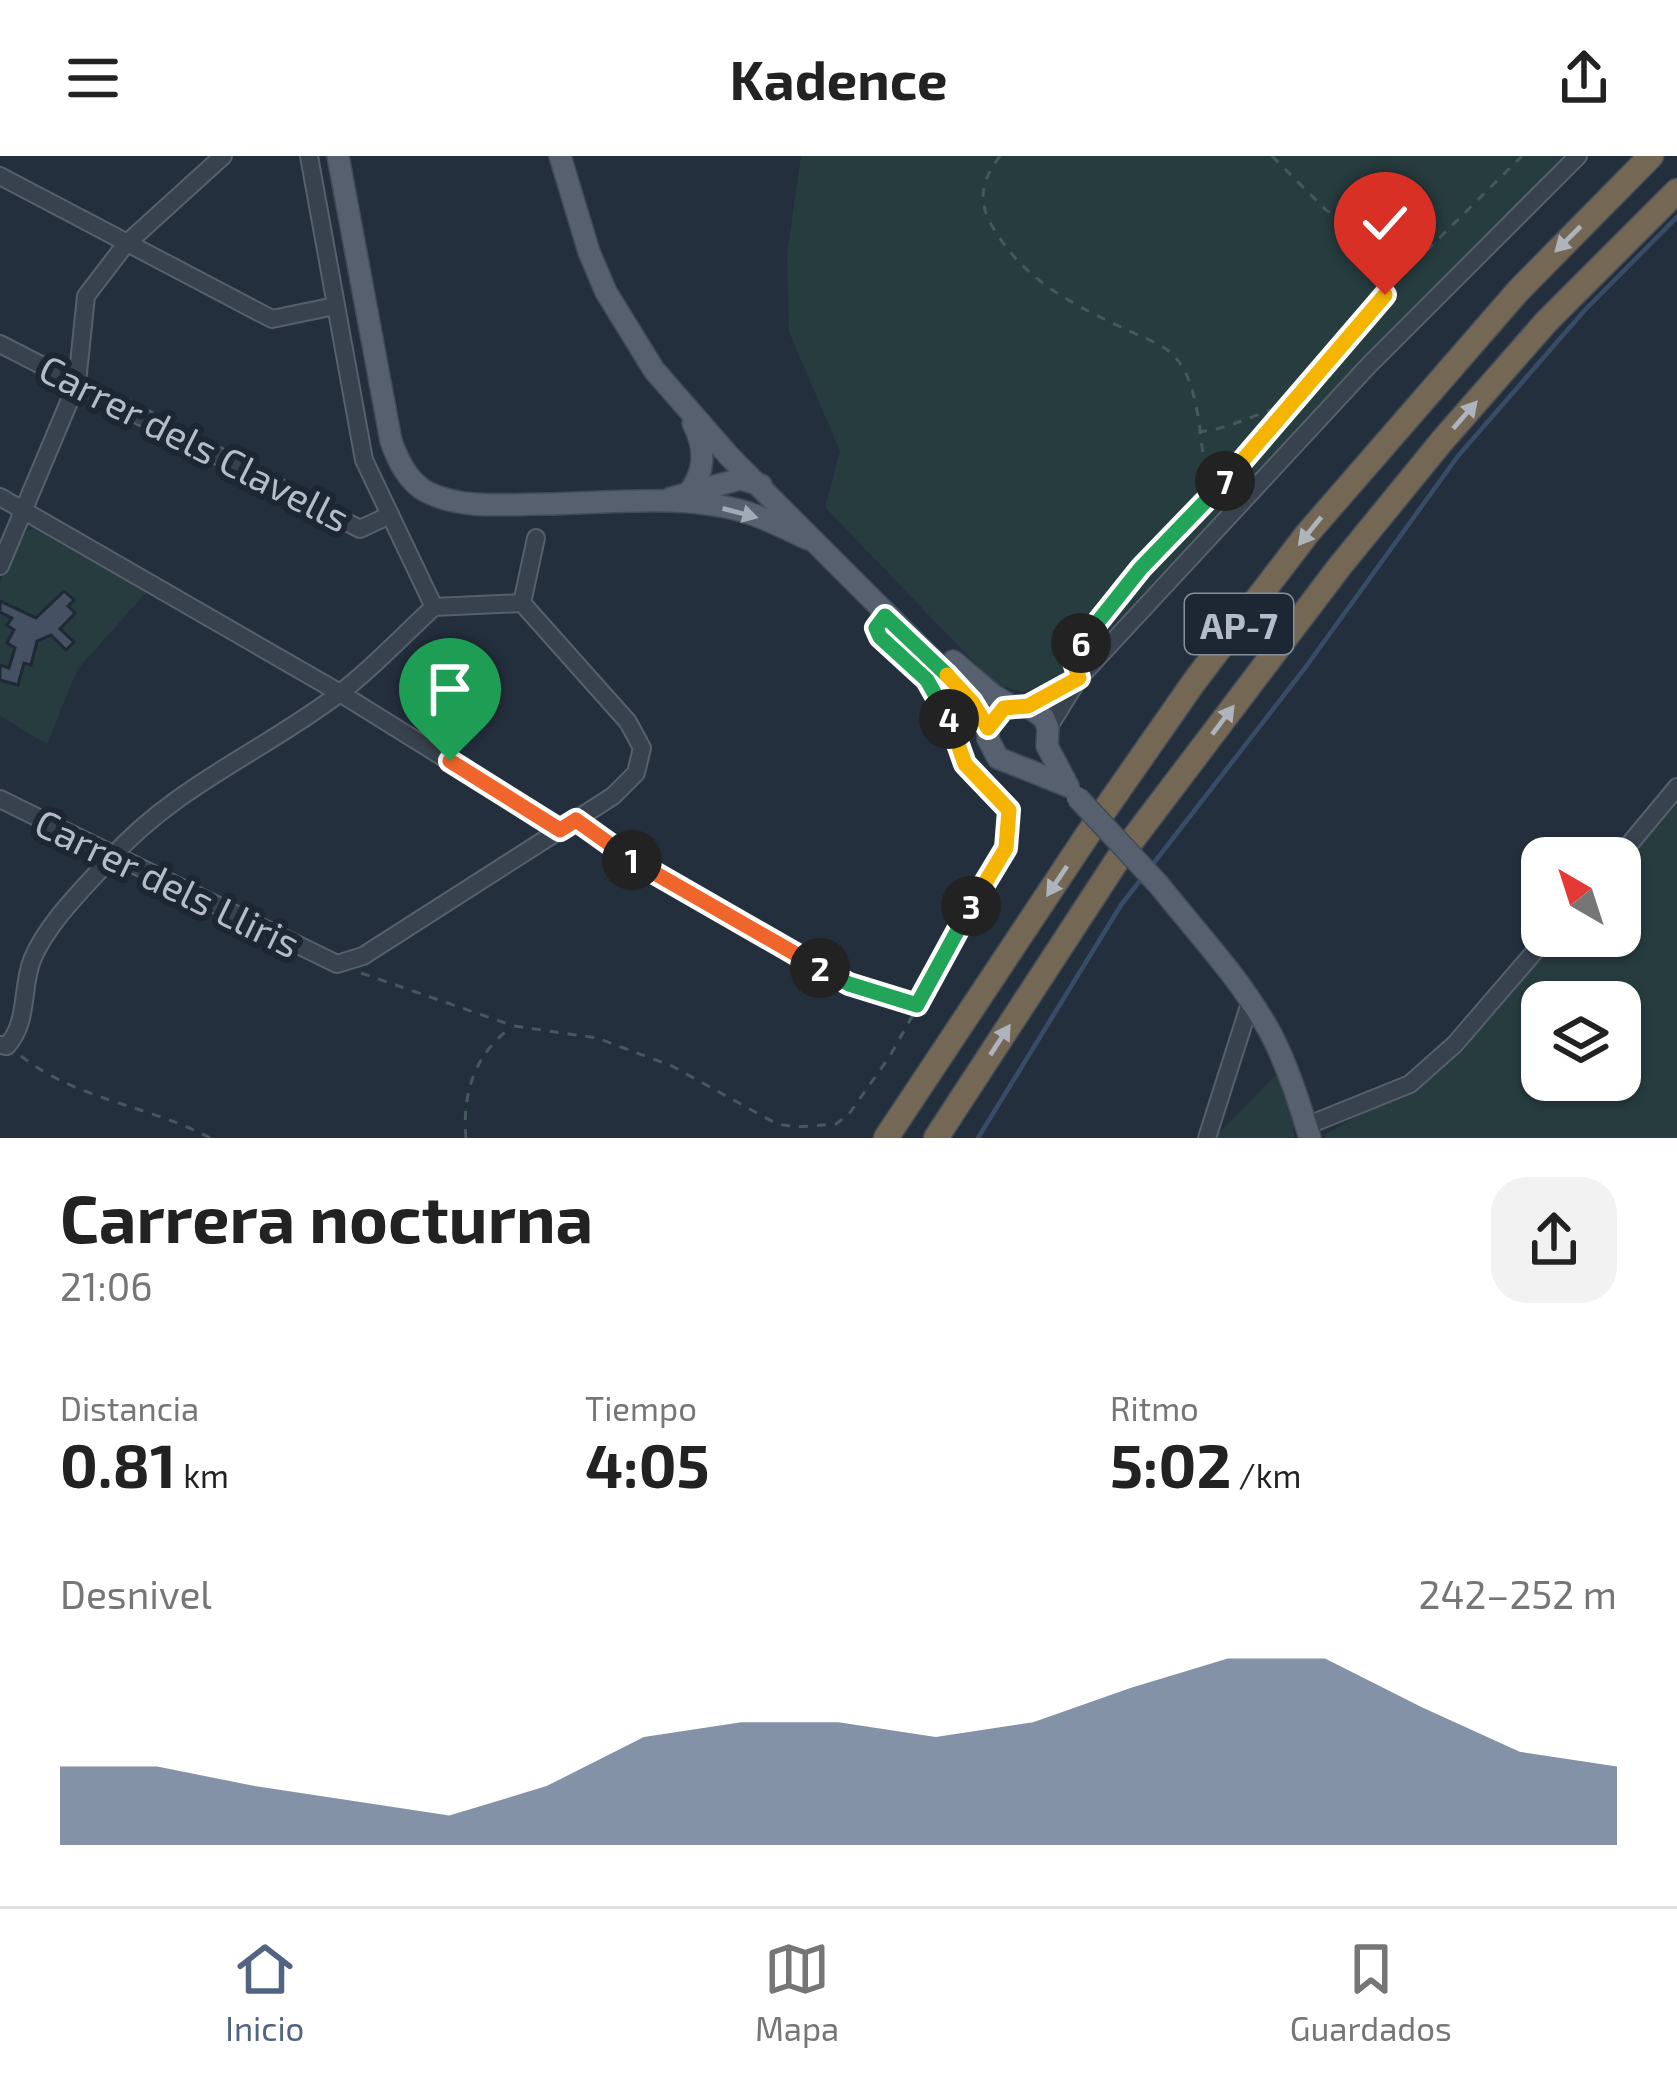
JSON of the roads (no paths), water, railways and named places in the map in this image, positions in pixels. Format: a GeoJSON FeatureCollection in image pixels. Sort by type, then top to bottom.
{"type":"FeatureCollection","features":[{"type":"Feature","properties":{"kind":"highway","name":"AP-7"},"geometry":{"type":"LineString","coordinates":[[886,1138],[1088,834],[1194,682],[1307,534],[1518,290],[1651,156]]}},
{"type":"Feature","properties":{"kind":"highway","name":"AP-7"},"geometry":{"type":"LineString","coordinates":[[936,1138],[1118,860],[1340,566],[1546,322],[1677,191]]}},
{"type":"Feature","properties":{"kind":"main road"},"geometry":{"type":"LineString","coordinates":[[338,156],[391,441],[415,484],[440,497],[472,504],[653,502],[747,512],[821,546]]}},
{"type":"Feature","properties":{"kind":"main road"},"geometry":{"type":"LineString","coordinates":[[560,156],[606,292],[654,370],[687,411],[961,688],[988,728],[991,750],[1007,764],[1072,791]]}},
{"type":"Feature","properties":{"kind":"main road"},"geometry":{"type":"LineString","coordinates":[[687,411],[704,458],[687,494]]}},
{"type":"Feature","properties":{"kind":"main road"},"geometry":{"type":"LineString","coordinates":[[653,502],[740,479],[761,485]]}},
{"type":"Feature","properties":{"kind":"main road"},"geometry":{"type":"LineString","coordinates":[[856,579],[892,603],[974,680],[1043,718],[1072,791],[1159,885],[1251,1000],[1286,1065],[1308,1132]]}},
{"type":"Feature","properties":{"kind":"main road"},"geometry":{"type":"LineString","coordinates":[[988,728],[998,712],[1019,706]]}},
{"type":"Feature","properties":{"kind":"main road"},"geometry":{"type":"LineString","coordinates":[[1018,766],[1039,757],[1047,737]]}},
{"type":"Feature","properties":{"kind":"street"},"geometry":{"type":"LineString","coordinates":[[0,566],[77,383],[86,296],[125,245],[223,156]]}},
{"type":"Feature","properties":{"kind":"street"},"geometry":{"type":"LineString","coordinates":[[309,156],[364,460],[434,607]]}},
{"type":"Feature","properties":{"kind":"street"},"geometry":{"type":"LineString","coordinates":[[1047,737],[1079,678],[1370,364],[1578,156]]}},
{"type":"Feature","properties":{"kind":"street"},"geometry":{"type":"LineString","coordinates":[[0,176],[272,319],[335,306]]}},
{"type":"Feature","properties":{"kind":"street","name":"Carrer dels Clavells"},"geometry":{"type":"LineString","coordinates":[[0,344],[361,529],[390,515]]}},
{"type":"Feature","properties":{"kind":"street"},"geometry":{"type":"LineString","coordinates":[[0,497],[568,825],[613,796],[636,773],[642,748],[628,722],[522,603]]}},
{"type":"Feature","properties":{"kind":"street"},"geometry":{"type":"LineString","coordinates":[[522,603],[536,538]]}},
{"type":"Feature","properties":{"kind":"street"},"geometry":{"type":"LineString","coordinates":[[4,1046],[22,1018],[31,962],[43,940],[114,855],[167,804],[340,693],[434,607],[522,603]]}},
{"type":"Feature","properties":{"kind":"street"},"geometry":{"type":"LineString","coordinates":[[1019,706],[1079,678]]}},
{"type":"Feature","properties":{"kind":"street"},"geometry":{"type":"LineString","coordinates":[[1635,837],[1677,787]]}},
{"type":"Feature","properties":{"kind":"street","name":"Carrer dels Lliris"},"geometry":{"type":"LineString","coordinates":[[0,799],[337,964],[363,956],[568,825]]}},
{"type":"Feature","properties":{"kind":"street"},"geometry":{"type":"LineString","coordinates":[[1308,1132],[1410,1084],[1455,1044],[1529,957]]}},
{"type":"Feature","properties":{"kind":"street"},"geometry":{"type":"LineString","coordinates":[[1207,1138],[1251,1000]]}},
{"type":"Feature","properties":{"kind":"waterway"},"geometry":{"type":"LineString","coordinates":[[1153,864],[1305,668],[1458,456],[1584,311],[1677,217]]}},
{"type":"Feature","properties":{"kind":"waterway"},"geometry":{"type":"LineString","coordinates":[[978,1138],[1142,878]]}}]}
